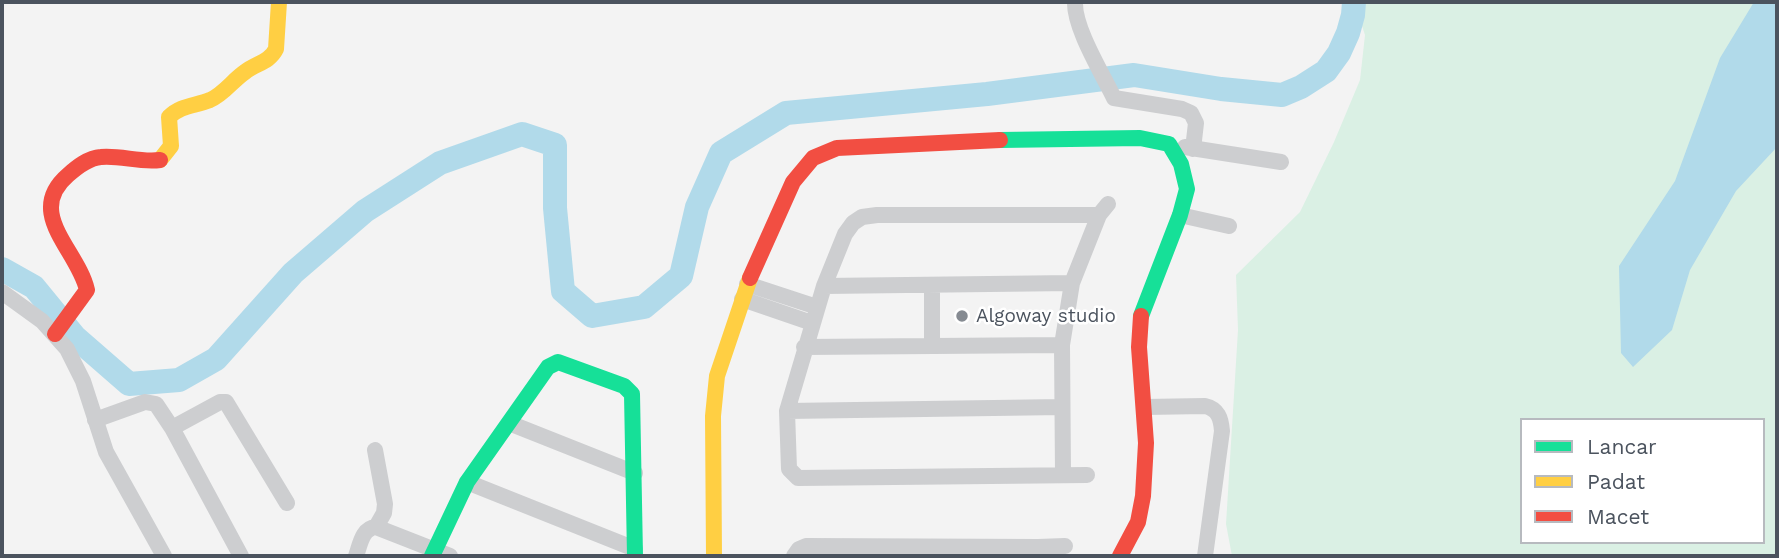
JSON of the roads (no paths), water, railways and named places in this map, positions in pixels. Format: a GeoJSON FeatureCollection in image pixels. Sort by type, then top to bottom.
{"type":"FeatureCollection","features":[{"type":"Feature","properties":{"kind":"street"},"geometry":{"type":"LineString","coordinates":[[58,330],[87,290],[79,268],[58,235],[51,194],[65,176],[97,157],[159,161],[171,146],[169,117],[177,108],[213,99],[248,69],[273,56],[276,49],[279,2]]}},
{"type":"Feature","properties":{"kind":"street"},"geometry":{"type":"LineString","coordinates":[[1075,2],[1077,22],[1114,98],[1182,109],[1191,113],[1196,123],[1193,149]]}},
{"type":"Feature","properties":{"kind":"street"},"geometry":{"type":"LineString","coordinates":[[714,556],[713,416],[722,356],[745,291],[793,182],[813,158],[837,148],[973,140],[1140,138],[1281,162]]}},
{"type":"Feature","properties":{"kind":"street"},"geometry":{"type":"LineString","coordinates":[[1120,556],[1139,520],[1144,470],[1145,407],[1137,348],[1138,332],[1141,317],[1185,200],[1185,176],[1176,153],[1168,144]]}},
{"type":"Feature","properties":{"kind":"street"},"geometry":{"type":"LineString","coordinates":[[1063,474],[1062,345],[1072,284],[1103,210],[877,215],[862,217],[853,223],[845,234],[824,286],[787,411],[789,468],[798,478],[1087,475]]}},
{"type":"Feature","properties":{"kind":"street"},"geometry":{"type":"LineString","coordinates":[[1180,215],[1229,226]]}},
{"type":"Feature","properties":{"kind":"street"},"geometry":{"type":"LineString","coordinates":[[824,286],[1072,284]]}},
{"type":"Feature","properties":{"kind":"street"},"geometry":{"type":"LineString","coordinates":[[932,285],[932,346]]}},
{"type":"Feature","properties":{"kind":"street"},"geometry":{"type":"LineString","coordinates":[[745,291],[817,307]]}},
{"type":"Feature","properties":{"kind":"street"},"geometry":{"type":"LineString","coordinates":[[745,291],[812,323]]}},
{"type":"Feature","properties":{"kind":"street"},"geometry":{"type":"LineString","coordinates":[[2,292],[58,330],[80,373],[106,452],[164,556]]}},
{"type":"Feature","properties":{"kind":"street"},"geometry":{"type":"LineString","coordinates":[[804,347],[1062,345]]}},
{"type":"Feature","properties":{"kind":"street"},"geometry":{"type":"LineString","coordinates":[[433,553],[467,482],[548,367],[553,363],[564,363],[629,389],[633,398],[635,553],[467,482]]}},
{"type":"Feature","properties":{"kind":"street"},"geometry":{"type":"LineString","coordinates":[[173,428],[226,401],[287,503]]}},
{"type":"Feature","properties":{"kind":"street"},"geometry":{"type":"LineString","coordinates":[[95,420],[151,402],[161,408],[241,556]]}},
{"type":"Feature","properties":{"kind":"street"},"geometry":{"type":"LineString","coordinates":[[1145,407],[1205,406],[1212,408],[1220,416],[1222,430],[1205,556]]}},
{"type":"Feature","properties":{"kind":"street"},"geometry":{"type":"LineString","coordinates":[[787,411],[1062,407]]}},
{"type":"Feature","properties":{"kind":"street"},"geometry":{"type":"LineString","coordinates":[[509,423],[635,473]]}},
{"type":"Feature","properties":{"kind":"street"},"geometry":{"type":"LineString","coordinates":[[375,450],[385,504],[384,513],[376,527]]}},
{"type":"Feature","properties":{"kind":"street"},"geometry":{"type":"LineString","coordinates":[[356,556],[365,532],[376,527],[433,553],[450,556]]}},
{"type":"Feature","properties":{"kind":"street"},"geometry":{"type":"LineString","coordinates":[[794,556],[799,549],[806,546],[1035,552],[1065,546]]}},
{"type":"Feature","properties":{"kind":"water"},"geometry":{"type":"Polygon","coordinates":[[[1754,2],[1777,2],[1777,147],[1736,191],[1690,270],[1672,330],[1633,367],[1621,353],[1619,266],[1675,181],[1720,58],[1754,2]]]}},
{"type":"Feature","properties":{"kind":"waterway"},"geometry":{"type":"LineString","coordinates":[[2,269],[34,287],[75,337],[129,384],[179,380],[216,359],[293,273],[365,211],[440,163],[522,134],[555,145],[555,208],[563,291],[592,316],[644,307],[681,276],[697,207],[721,153],[786,113],[987,94],[1134,75],[1221,89],[1282,95],[1326,71],[1339,53],[1348,33],[1354,2]]}},
{"type":"Feature","properties":{"kind":"place","name":"Algoway studio"},"geometry":{"type":"Point","coordinates":[962,316]}}]}
